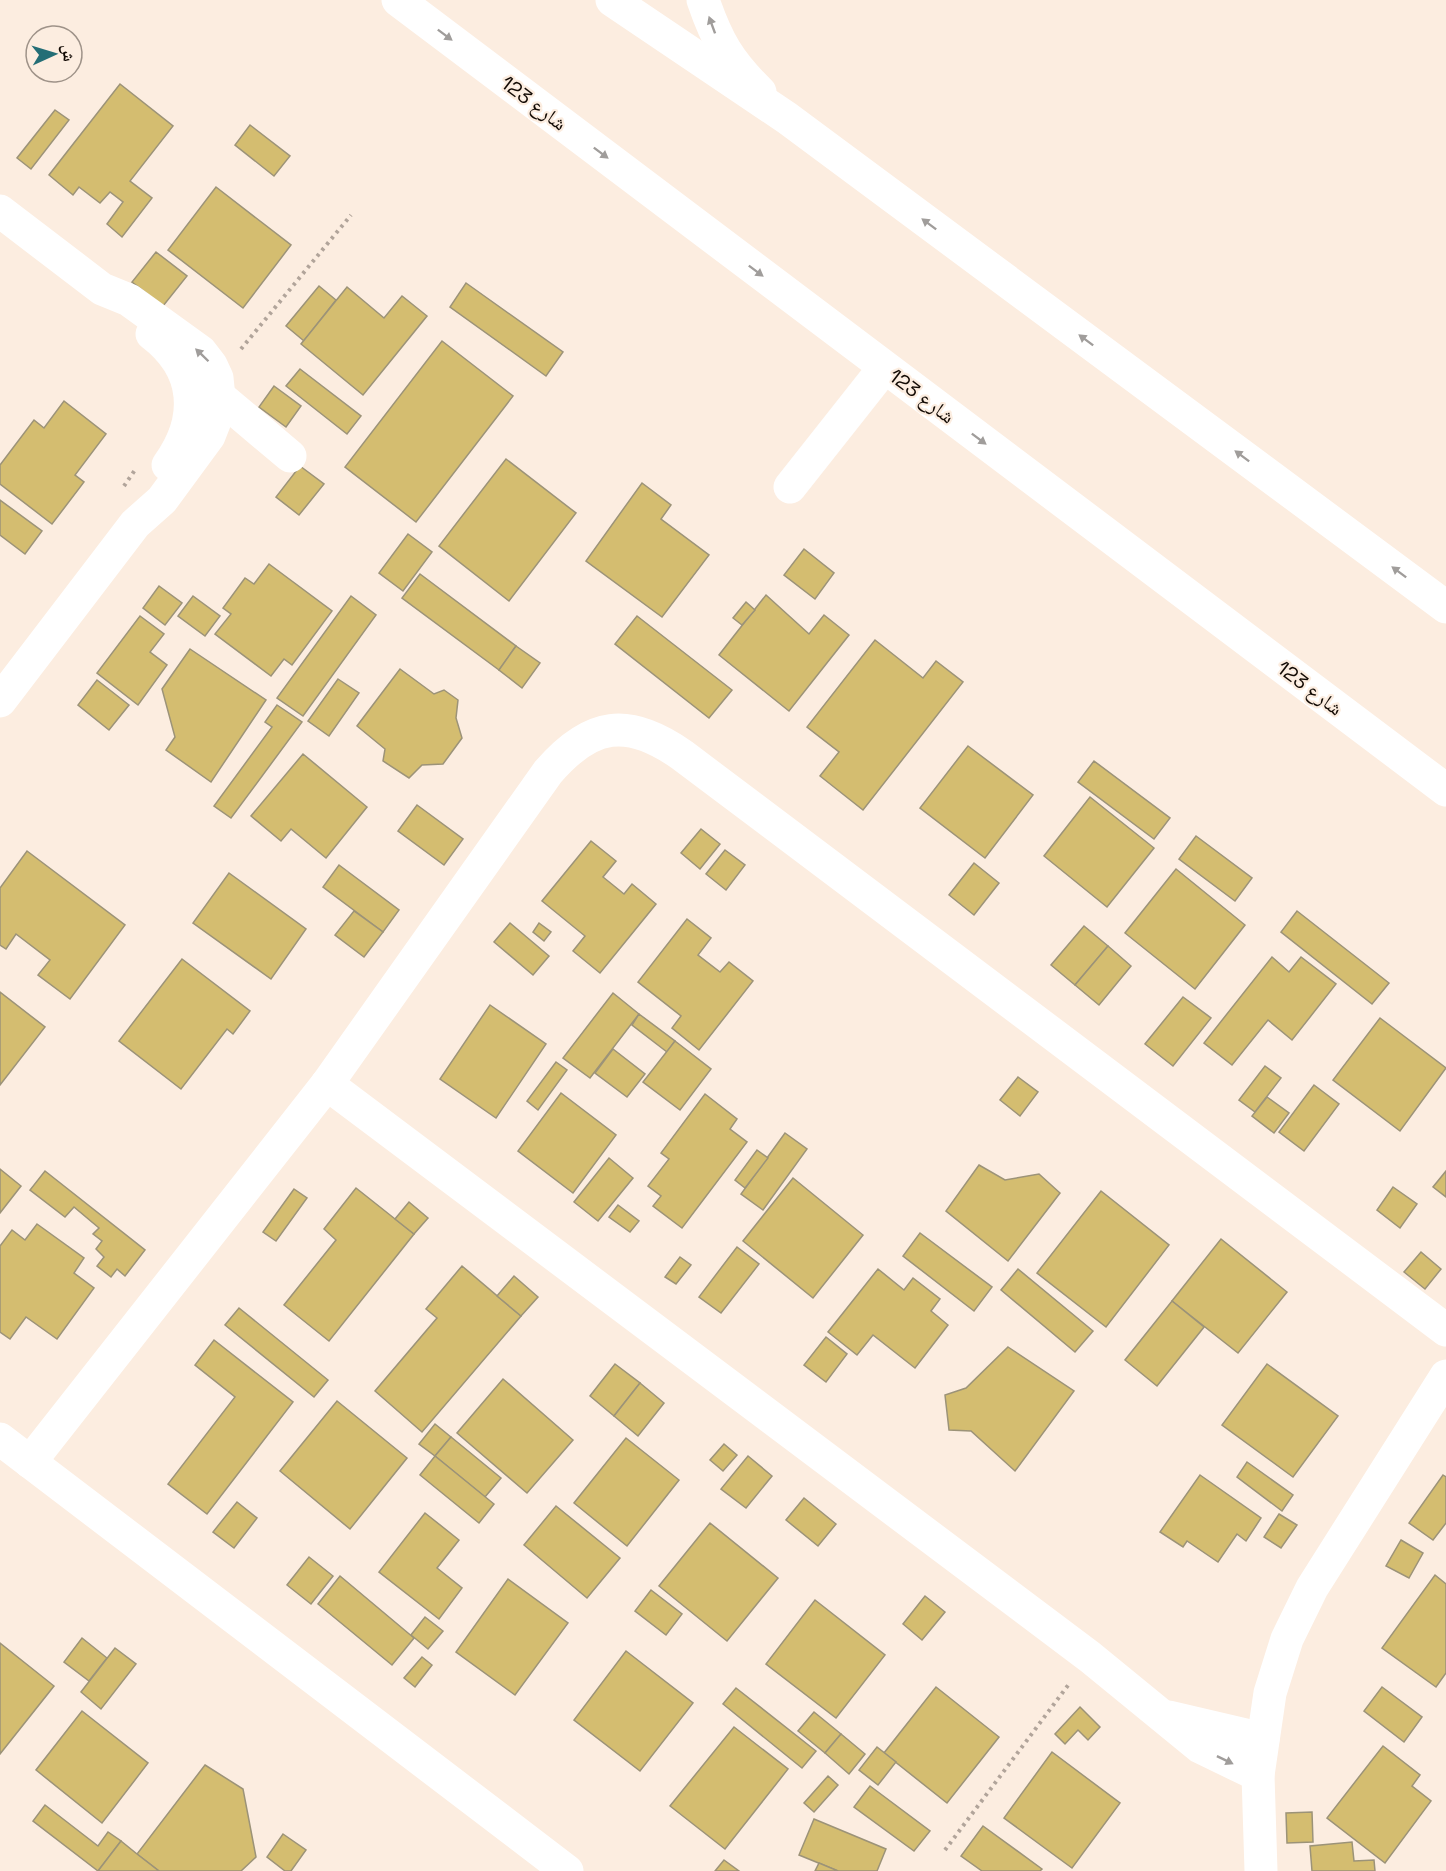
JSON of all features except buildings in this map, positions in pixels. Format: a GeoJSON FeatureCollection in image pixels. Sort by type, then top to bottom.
{"type":"FeatureCollection","features":[{"type":"Feature","properties":{"kind":"street","name":"شارع 123"},"geometry":{"type":"LineString","coordinates":[[399,0],[1446,790]]}},
{"type":"Feature","properties":{"kind":"street"},"geometry":{"type":"LineString","coordinates":[[612,0],[787,118],[1446,607]]}},
{"type":"Feature","properties":{"kind":"street"},"geometry":{"type":"LineString","coordinates":[[703,0],[716,35],[734,67],[787,118]]}},
{"type":"Feature","properties":{"kind":"street"},"geometry":{"type":"LineString","coordinates":[[0,211],[102,289],[119,309],[162,342],[174,355],[188,384],[190,400],[187,433],[180,448],[145,498],[135,524]]}},
{"type":"Feature","properties":{"kind":"street"},"geometry":{"type":"LineString","coordinates":[[0,701],[135,524],[162,500],[216,423],[219,387],[212,365],[201,352],[129,300],[102,289]]}},
{"type":"Feature","properties":{"kind":"street"},"geometry":{"type":"LineString","coordinates":[[790,487],[884,368]]}},
{"type":"Feature","properties":{"kind":"street"},"geometry":{"type":"LineString","coordinates":[[219,387],[290,456]]}},
{"type":"Feature","properties":{"kind":"street"},"geometry":{"type":"LineString","coordinates":[[30,1462],[327,1084],[548,771],[568,748],[596,734],[627,729],[657,737],[682,755],[1446,1330]]}},
{"type":"Feature","properties":{"kind":"street"},"geometry":{"type":"LineString","coordinates":[[327,1084],[1089,1657],[1200,1747],[1258,1775]]}},
{"type":"Feature","properties":{"kind":"street"},"geometry":{"type":"LineString","coordinates":[[1261,1871],[1258,1775],[1270,1693],[1284,1650],[1312,1588],[1446,1376]]}},
{"type":"Feature","properties":{"kind":"street"},"geometry":{"type":"LineString","coordinates":[[0,1439],[567,1871]]}},
{"type":"Feature","properties":{"kind":"street"},"geometry":{"type":"LineString","coordinates":[[1162,1715],[1263,1739]]}},
{"type":"Feature","properties":{"kind":"path"},"geometry":{"type":"LineString","coordinates":[[219,387],[351,215]]}},
{"type":"Feature","properties":{"kind":"path"},"geometry":{"type":"LineString","coordinates":[[117,494],[138,466]]}},
{"type":"Feature","properties":{"kind":"path"},"geometry":{"type":"LineString","coordinates":[[945,1850],[1089,1657]]}}]}
